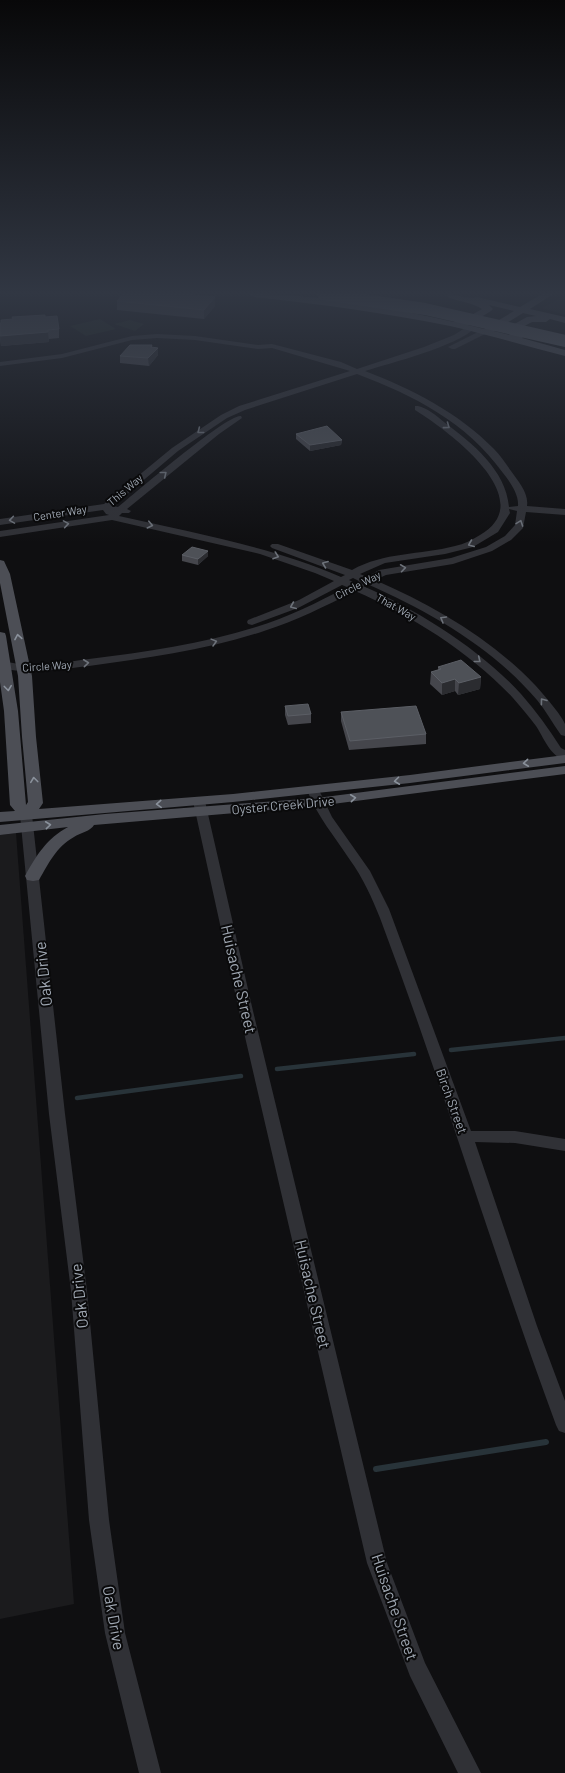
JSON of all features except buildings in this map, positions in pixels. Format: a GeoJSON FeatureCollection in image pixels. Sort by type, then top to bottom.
{"type":"FeatureCollection","features":[{"type":"Feature","properties":{"kind":"main road"},"geometry":{"type":"LineString","coordinates":[[0,564],[6,579],[23,664],[36,803],[26,821]]}},
{"type":"Feature","properties":{"kind":"main road","name":"Oak Drive"},"geometry":{"type":"LineString","coordinates":[[0,636],[11,711],[18,805],[26,821]]}},
{"type":"Feature","properties":{"kind":"main road","name":"Oyster Creek Drive"},"geometry":{"type":"LineString","coordinates":[[315,796],[565,757]]}},
{"type":"Feature","properties":{"kind":"main road","name":"Oyster Creek Drive"},"geometry":{"type":"LineString","coordinates":[[0,817],[26,821],[105,819],[200,806],[315,796],[565,770]]}},
{"type":"Feature","properties":{"kind":"main road","name":"Oyster Creek Drive"},"geometry":{"type":"LineString","coordinates":[[0,830],[26,821],[108,807],[200,806]]}},
{"type":"Feature","properties":{"kind":"main road"},"geometry":{"type":"LineString","coordinates":[[33,876],[47,851],[66,835],[74,830],[105,819]]}},
{"type":"Feature","properties":{"kind":"street","name":"This Way"},"geometry":{"type":"LineString","coordinates":[[106,507],[202,429],[216,420],[242,408],[341,377]]}},
{"type":"Feature","properties":{"kind":"street","name":"This Way"},"geometry":{"type":"LineString","coordinates":[[116,513],[228,423],[256,411],[352,377]]}},
{"type":"Feature","properties":{"kind":"street"},"geometry":{"type":"LineString","coordinates":[[360,377],[450,428],[470,445],[481,457],[503,489],[506,504],[565,505]]}},
{"type":"Feature","properties":{"kind":"street"},"geometry":{"type":"LineString","coordinates":[[371,377],[419,398],[464,426],[492,452],[518,487],[522,505]]}},
{"type":"Feature","properties":{"kind":"street","name":"Circle Way"},"geometry":{"type":"LineString","coordinates":[[5,666],[147,648],[197,638],[267,617],[297,605],[352,574],[379,562],[445,552],[475,543],[489,535],[502,523],[505,517],[506,504]]}},
{"type":"Feature","properties":{"kind":"street"},"geometry":{"type":"LineString","coordinates":[[522,505],[565,512]]}},
{"type":"Feature","properties":{"kind":"street","name":"Circle Way"},"geometry":{"type":"LineString","coordinates":[[23,664],[150,655],[202,646],[276,623],[322,604],[366,580],[390,570],[453,561],[489,549],[515,532],[520,526],[522,505]]}},
{"type":"Feature","properties":{"kind":"street","name":"Center Way"},"geometry":{"type":"LineString","coordinates":[[0,522],[106,507],[116,513]]}},
{"type":"Feature","properties":{"kind":"street","name":"Center Way"},"geometry":{"type":"LineString","coordinates":[[0,534],[116,513]]}},
{"type":"Feature","properties":{"kind":"street","name":"That Way"},"geometry":{"type":"LineString","coordinates":[[116,513],[273,546],[352,574],[411,601],[467,634],[506,663],[533,688],[559,722],[565,733]]}},
{"type":"Feature","properties":{"kind":"street","name":"That Way"},"geometry":{"type":"LineString","coordinates":[[116,513],[263,552],[342,580],[395,606],[450,639],[481,661],[517,696],[541,726],[557,750],[565,757]]}},
{"type":"Feature","properties":{"kind":"street"},"geometry":{"type":"LineString","coordinates":[[517,696],[533,688]]}},
{"type":"Feature","properties":{"kind":"street","name":"Birch Street"},"geometry":{"type":"LineString","coordinates":[[315,796],[334,830],[355,857],[373,885],[386,917],[465,1137],[528,1326],[565,1425]]}},
{"type":"Feature","properties":{"kind":"street","name":"Huisache Street"},"geometry":{"type":"LineString","coordinates":[[200,806],[248,1019],[378,1563],[417,1670],[470,1773]]}},
{"type":"Feature","properties":{"kind":"street","name":"Oak Drive"},"geometry":{"type":"LineString","coordinates":[[26,821],[79,1291],[99,1520],[114,1633],[150,1773]]}},
{"type":"Feature","properties":{"kind":"street"},"geometry":{"type":"LineString","coordinates":[[465,1137],[505,1135],[536,1138],[565,1145]]}},
{"type":"Feature","properties":{"kind":"shaded area"},"geometry":{"type":"Polygon","coordinates":[[[16,833],[74,1604],[0,1619],[0,835],[16,833]]]}},
{"type":"Feature","properties":{"kind":"waterway"},"geometry":{"type":"LineString","coordinates":[[451,1050],[565,1038]]}},
{"type":"Feature","properties":{"kind":"waterway"},"geometry":{"type":"LineString","coordinates":[[277,1069],[414,1054]]}},
{"type":"Feature","properties":{"kind":"waterway"},"geometry":{"type":"LineString","coordinates":[[77,1098],[241,1076]]}},
{"type":"Feature","properties":{"kind":"waterway"},"geometry":{"type":"LineString","coordinates":[[376,1469],[546,1442]]}}]}
